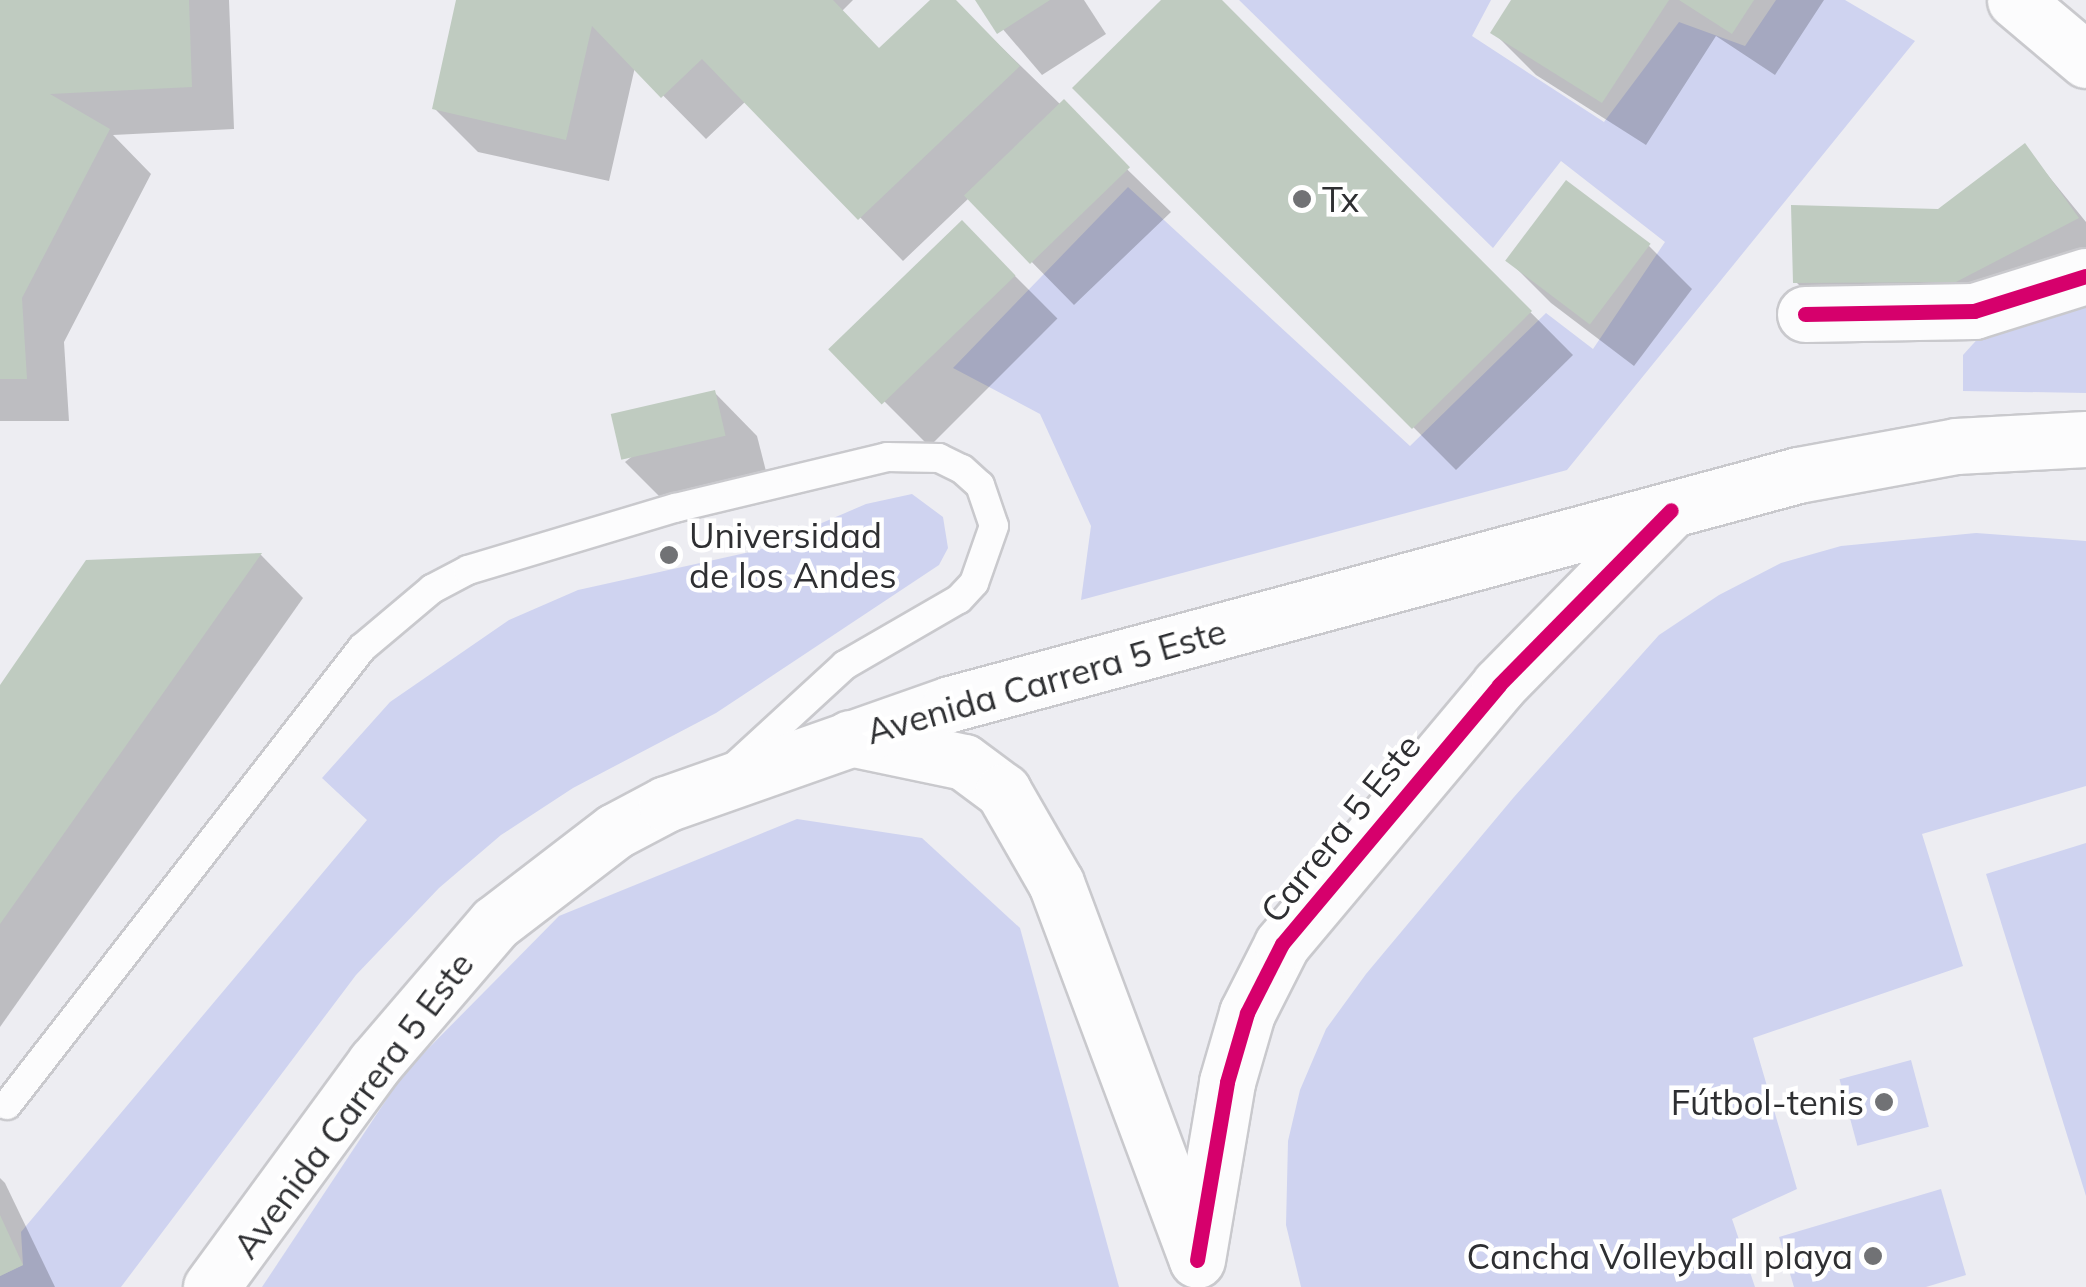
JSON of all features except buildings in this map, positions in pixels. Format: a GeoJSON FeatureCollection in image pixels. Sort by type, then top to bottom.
{"type":"FeatureCollection","features":[{"type":"Feature","properties":{"kind":"main road"},"geometry":{"type":"LineString","coordinates":[[2015,0],[2086,60]]}},
{"type":"Feature","properties":{"kind":"main road"},"geometry":{"type":"LineString","coordinates":[[1805,314],[1956,313],[2018,301],[2086,276]]}},
{"type":"Feature","properties":{"kind":"main road","name":"Avenida Carrera 5 Este"},"geometry":{"type":"LineString","coordinates":[[211,1287],[375,1064],[495,923],[615,831],[719,781],[950,704],[1671,510],[1890,456],[2086,440]]}},
{"type":"Feature","properties":{"kind":"main road","name":"Carrera 5 Este"},"geometry":{"type":"LineString","coordinates":[[1200,1274],[1227,1082],[1247,1014],[1282,944],[1499,685],[1671,510]]}},
{"type":"Feature","properties":{"kind":"main road","name":"Carrera 5 Este"},"geometry":{"type":"LineString","coordinates":[[850,738],[964,762],[1003,791],[1056,883],[1200,1274]]}},
{"type":"Feature","properties":{"kind":"lane"},"geometry":{"type":"LineString","coordinates":[[7,1105],[362,648],[432,589],[468,570],[605,528],[888,457],[939,458],[962,469],[985,495],[994,526],[974,583],[958,599],[845,666],[719,781]]}},
{"type":"Feature","properties":{"kind":"shaded area"},"geometry":{"type":"Polygon","coordinates":[[[1239,0],[1491,0],[1472,36],[1604,122],[1679,22],[1745,46],[1776,0],[1845,0],[1915,41],[1567,470],[1081,600],[1091,526],[1040,414],[953,368],[1128,187],[1410,446],[1546,313],[1593,349],[1665,242],[1561,161],[1493,248],[1239,0]]]}},
{"type":"Feature","properties":{"kind":"shaded area"},"geometry":{"type":"Polygon","coordinates":[[[2086,301],[2086,393],[1963,391],[1963,355],[1993,322],[2086,301]]]}},
{"type":"Feature","properties":{"kind":"shaded area"},"geometry":{"type":"Polygon","coordinates":[[[912,494],[943,517],[948,548],[939,565],[716,713],[573,788],[501,835],[439,888],[356,975],[121,1287],[0,1287],[0,1276],[23,1265],[21,1232],[367,820],[322,778],[390,702],[509,620],[578,590],[759,550],[866,504],[912,494]]]}},
{"type":"Feature","properties":{"kind":"shaded area"},"geometry":{"type":"Polygon","coordinates":[[[1976,533],[2086,541],[2086,786],[1922,834],[1963,966],[1753,1038],[1797,1189],[1732,1219],[1755,1287],[1301,1287],[1286,1225],[1288,1141],[1300,1090],[1326,1029],[1366,974],[1514,797],[1659,635],[1719,595],[1781,563],[1841,546],[1976,533]]]}},
{"type":"Feature","properties":{"kind":"shaded area"},"geometry":{"type":"Polygon","coordinates":[[[797,819],[922,838],[1020,928],[1119,1287],[262,1287],[404,1073],[559,916],[797,819]]]}},
{"type":"Feature","properties":{"kind":"shaded area"},"geometry":{"type":"Polygon","coordinates":[[[2086,843],[2086,1196],[1986,874],[2086,843]]]}},
{"type":"Feature","properties":{"kind":"shaded area","name":"Fútbol-tenis"},"geometry":{"type":"Polygon","coordinates":[[[1911,1060],[1929,1127],[1857,1146],[1840,1079],[1911,1060]]]}},
{"type":"Feature","properties":{"kind":"shaded area","name":"Cancha Volleyball playa"},"geometry":{"type":"Polygon","coordinates":[[[1941,1189],[1966,1275],[1926,1287],[1794,1287],[1779,1237],[1941,1189]]]}},
{"type":"Feature","properties":{"kind":"cycle path"},"geometry":{"type":"LineString","coordinates":[[1805,314],[1974,311],[2086,276]]}},
{"type":"Feature","properties":{"kind":"cycle path"},"geometry":{"type":"LineString","coordinates":[[1197,1260],[1227,1082],[1247,1013],[1282,944],[1499,685],[1671,510]]}},
{"type":"Feature","properties":{"kind":"place","name":"Tx"},"geometry":{"type":"Point","coordinates":[1302,199]}},
{"type":"Feature","properties":{"kind":"place","name":"Universidad de los Andes"},"geometry":{"type":"Point","coordinates":[669,555]}},
{"type":"Feature","properties":{"kind":"place","name":"Fútbol-tenis"},"geometry":{"type":"Point","coordinates":[1884,1102]}},
{"type":"Feature","properties":{"kind":"place","name":"Cancha Volleyball playa"},"geometry":{"type":"Point","coordinates":[1873,1256]}}]}
